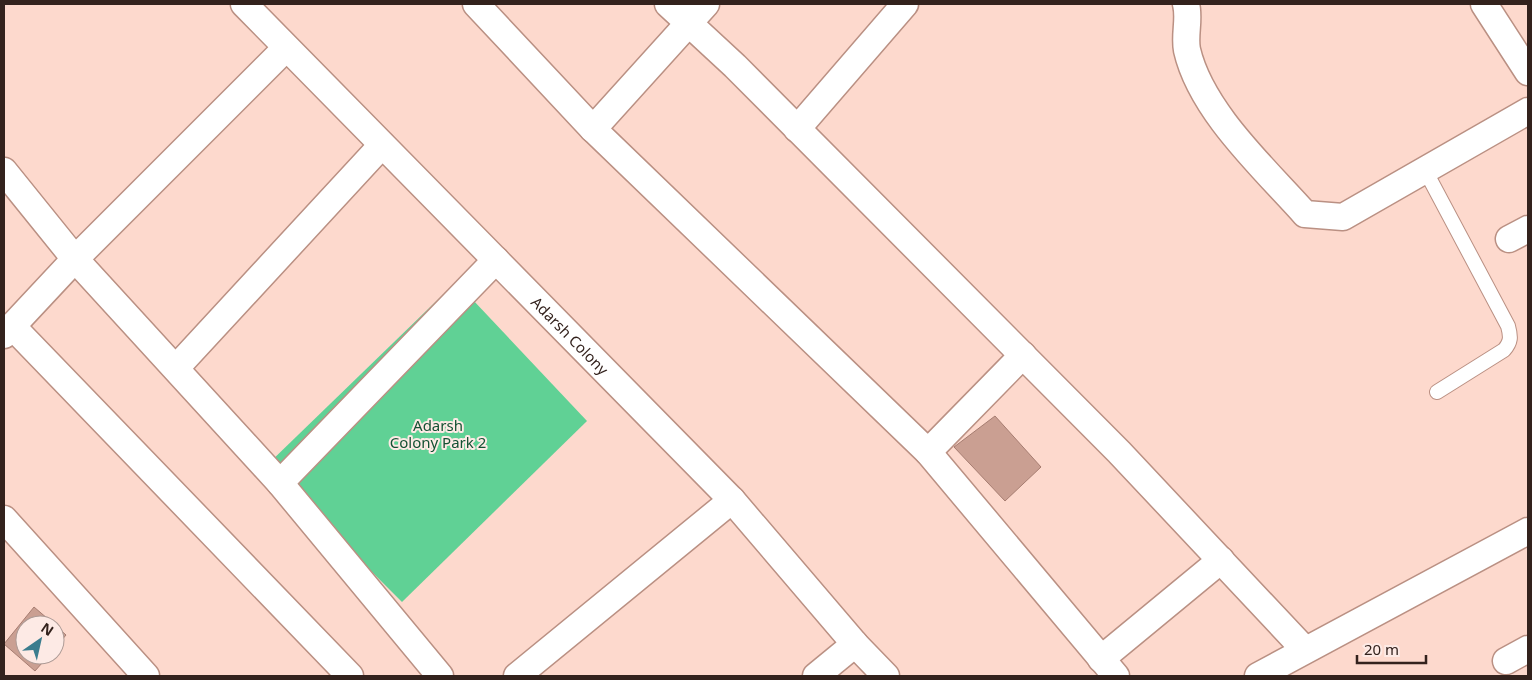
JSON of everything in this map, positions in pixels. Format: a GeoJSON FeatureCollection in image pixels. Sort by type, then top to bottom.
{"type":"FeatureCollection","features":[{"type":"Feature","properties":{"kind":"street","name":"Adarsh Colony"},"geometry":{"type":"LineString","coordinates":[[244,4],[732,500],[855,644],[886,676]]}},
{"type":"Feature","properties":{"kind":"street"},"geometry":{"type":"LineString","coordinates":[[668,4],[797,129],[1119,452],[1306,650]]}},
{"type":"Feature","properties":{"kind":"street"},"geometry":{"type":"LineString","coordinates":[[593,129],[706,4]]}},
{"type":"Feature","properties":{"kind":"street"},"geometry":{"type":"LineString","coordinates":[[797,129],[905,4]]}},
{"type":"Feature","properties":{"kind":"street"},"geometry":{"type":"LineString","coordinates":[[1186,4],[1189,15],[1186,49],[1208,102],[1305,214],[1343,217],[1528,111]]}},
{"type":"Feature","properties":{"kind":"street"},"geometry":{"type":"LineString","coordinates":[[1484,4],[1528,72]]}},
{"type":"Feature","properties":{"kind":"street"},"geometry":{"type":"LineString","coordinates":[[483,6],[593,129],[928,452],[1108,668],[1221,560]]}},
{"type":"Feature","properties":{"kind":"street"},"geometry":{"type":"LineString","coordinates":[[286,48],[75,259],[8,330],[350,676]]}},
{"type":"Feature","properties":{"kind":"street"},"geometry":{"type":"LineString","coordinates":[[176,368],[382,145]]}},
{"type":"Feature","properties":{"kind":"street"},"geometry":{"type":"LineString","coordinates":[[4,172],[75,259],[280,482],[440,676]]}},
{"type":"Feature","properties":{"kind":"street"},"geometry":{"type":"LineString","coordinates":[[280,482],[496,260]]}},
{"type":"Feature","properties":{"kind":"street"},"geometry":{"type":"LineString","coordinates":[[928,452],[1023,355]]}},
{"type":"Feature","properties":{"kind":"street"},"geometry":{"type":"LineString","coordinates":[[516,676],[732,500]]}},
{"type":"Feature","properties":{"kind":"street"},"geometry":{"type":"LineString","coordinates":[[4,519],[131,671]]}},
{"type":"Feature","properties":{"kind":"street"},"geometry":{"type":"LineString","coordinates":[[1258,676],[1528,531]]}},
{"type":"Feature","properties":{"kind":"street"},"geometry":{"type":"LineString","coordinates":[[816,676],[855,644]]}},
{"type":"Feature","properties":{"kind":"lane"},"geometry":{"type":"LineString","coordinates":[[1425,170],[1508,326],[1511,336],[1510,344],[1504,350],[1436,392]]}},
{"type":"Feature","properties":{"kind":"green space","name":"Adarsh Colony Park 2"},"geometry":{"type":"Polygon","coordinates":[[[456,282],[587,421],[402,602],[266,466],[456,282]]]}},
{"type":"Feature","properties":{"kind":"building"},"geometry":{"type":"Polygon","coordinates":[[[995,416],[1041,467],[1005,501],[954,447],[995,416]]]}},
{"type":"Feature","properties":{"kind":"building"},"geometry":{"type":"Polygon","coordinates":[[[34,607],[43,615],[28,615],[34,607]]]}},
{"type":"Feature","properties":{"kind":"building"},"geometry":{"type":"Polygon","coordinates":[[[15,630],[15,654],[4,644],[15,630]]]}},
{"type":"Feature","properties":{"kind":"building"},"geometry":{"type":"Polygon","coordinates":[[[28,665],[40,665],[35,671],[28,665]]]}}]}
